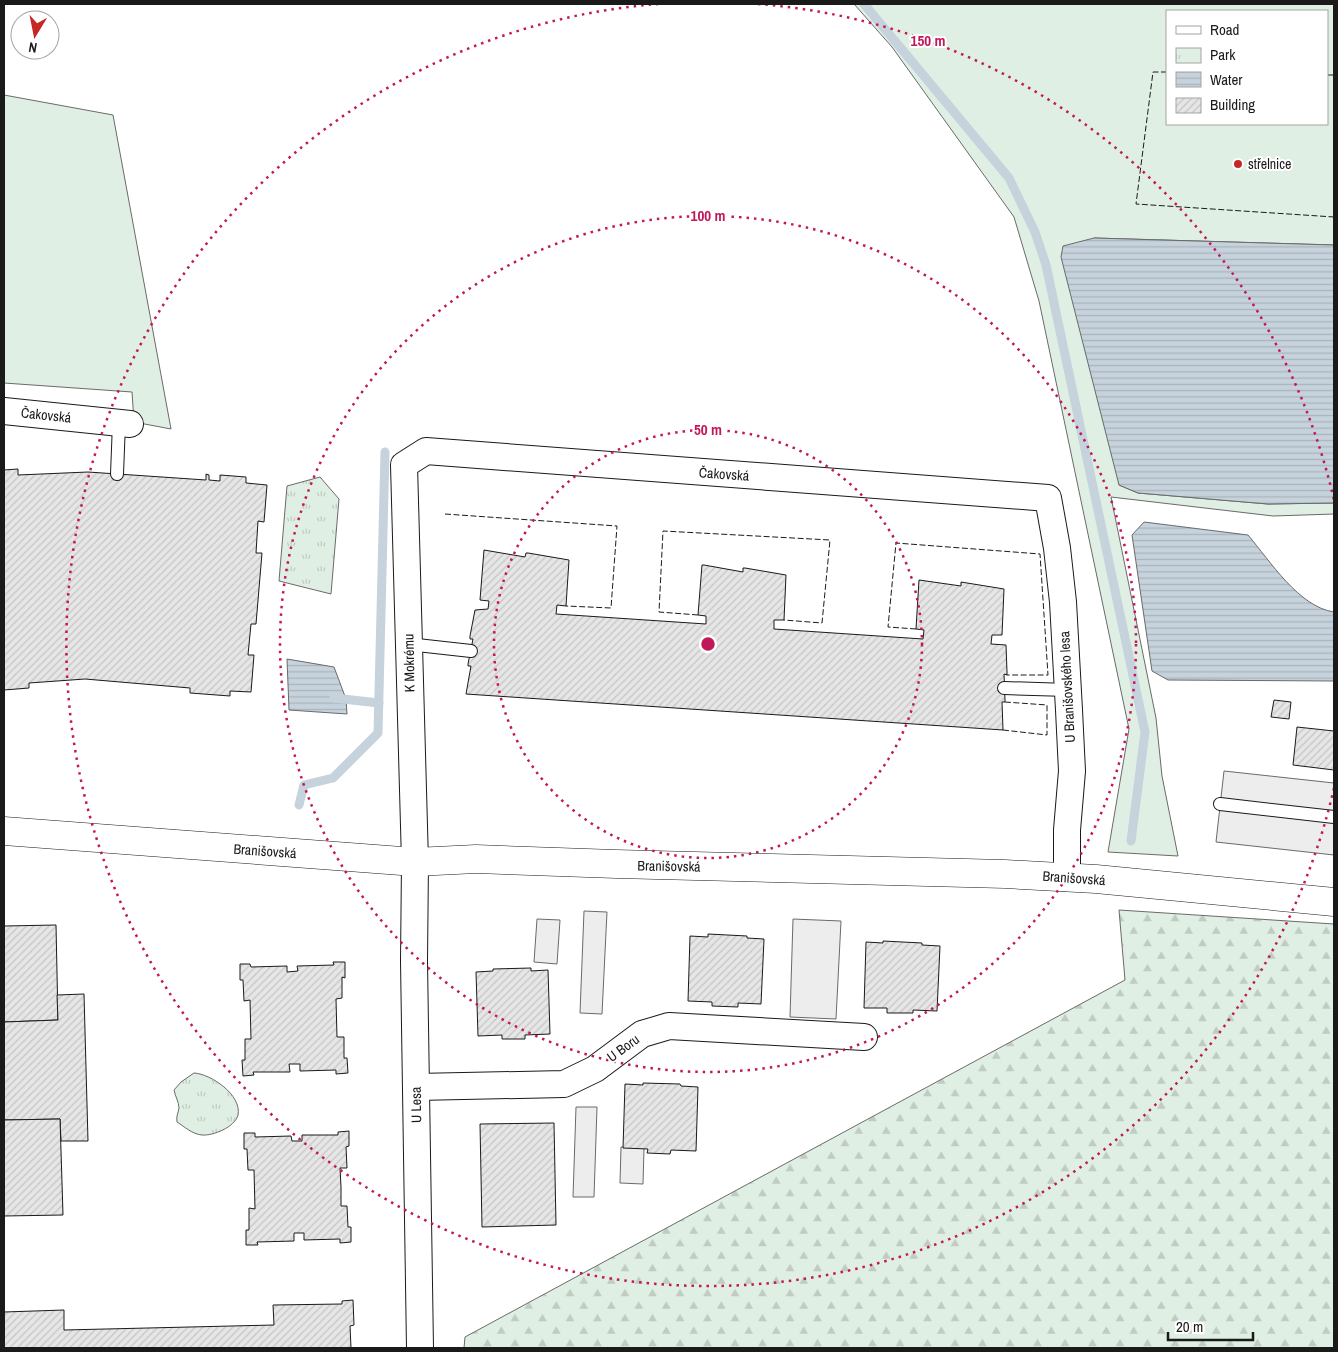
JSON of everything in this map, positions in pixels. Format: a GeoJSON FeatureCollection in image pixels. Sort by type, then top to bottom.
{"type":"FeatureCollection","features":[{"type":"Feature","properties":{"kind":"street","name":"Čakovská"},"geometry":{"type":"LineString","coordinates":[[4,411],[124,424]]}},
{"type":"Feature","properties":{"kind":"street","name":"Čakovská"},"geometry":{"type":"LineString","coordinates":[[404,465],[426,451],[1048,498]]}},
{"type":"Feature","properties":{"kind":"street","name":"K Mokrému"},"geometry":{"type":"LineString","coordinates":[[404,465],[415,862]]}},
{"type":"Feature","properties":{"kind":"street","name":"U Branišovského lesa"},"geometry":{"type":"LineString","coordinates":[[1048,498],[1057,548],[1063,602],[1068,690],[1072,771],[1067,830],[1067,878]]}},
{"type":"Feature","properties":{"kind":"street","name":"Branišovská"},"geometry":{"type":"LineString","coordinates":[[4,831],[415,862],[476,859],[1005,874],[1334,902]]}},
{"type":"Feature","properties":{"kind":"street","name":"U Lesa"},"geometry":{"type":"LineString","coordinates":[[415,862],[414,961],[420,1348]]}},
{"type":"Feature","properties":{"kind":"street","name":"U Boru"},"geometry":{"type":"LineString","coordinates":[[416,1087],[564,1084],[595,1069],[642,1034],[669,1026],[864,1037]]}},
{"type":"Feature","properties":{"kind":"lane"},"geometry":{"type":"LineString","coordinates":[[117,474],[124,424]]}},
{"type":"Feature","properties":{"kind":"lane"},"geometry":{"type":"LineString","coordinates":[[408,644],[471,651]]}},
{"type":"Feature","properties":{"kind":"lane"},"geometry":{"type":"LineString","coordinates":[[1004,688],[1068,690]]}},
{"type":"Feature","properties":{"kind":"lane"},"geometry":{"type":"LineString","coordinates":[[1220,804],[1334,817]]}},
{"type":"Feature","properties":{"kind":"green space"},"geometry":{"type":"Polygon","coordinates":[[[854,4],[1334,4],[1334,245],[1094,238],[1119,485],[1138,493],[1268,504],[1334,503],[1334,514],[1273,516],[1111,497],[1156,718],[1162,776],[1178,856],[1108,852],[1129,729],[1039,301],[1014,217],[892,47],[854,4]]]}},
{"type":"Feature","properties":{"kind":"green space"},"geometry":{"type":"Polygon","coordinates":[[[4,95],[113,115],[171,429],[134,422],[132,392],[4,383],[4,95]]]}},
{"type":"Feature","properties":{"kind":"green space"},"geometry":{"type":"Polygon","coordinates":[[[320,477],[339,499],[331,594],[279,581],[287,486],[320,477]]]}},
{"type":"Feature","properties":{"kind":"green space"},"geometry":{"type":"Polygon","coordinates":[[[1119,910],[1334,924],[1334,1348],[464,1348],[465,1337],[1125,980],[1119,910]]]}},
{"type":"Feature","properties":{"kind":"green space"},"geometry":{"type":"Polygon","coordinates":[[[194,1073],[216,1081],[235,1100],[238,1107],[238,1115],[233,1123],[223,1130],[202,1135],[192,1132],[177,1122],[179,1106],[174,1090],[181,1082],[194,1073]]]}},
{"type":"Feature","properties":{"kind":"shaded area"},"geometry":{"type":"Polygon","coordinates":[[[1224,771],[1334,783],[1334,855],[1216,842],[1224,771]]]}},
{"type":"Feature","properties":{"kind":"shaded area"},"geometry":{"type":"Polygon","coordinates":[[[584,911],[607,912],[602,1014],[580,1013],[584,911]]]}},
{"type":"Feature","properties":{"kind":"shaded area"},"geometry":{"type":"Polygon","coordinates":[[[537,919],[560,920],[557,964],[534,962],[537,919]]]}},
{"type":"Feature","properties":{"kind":"shaded area"},"geometry":{"type":"Polygon","coordinates":[[[793,919],[841,921],[836,1019],[790,1017],[793,919]]]}},
{"type":"Feature","properties":{"kind":"shaded area"},"geometry":{"type":"Polygon","coordinates":[[[576,1107],[597,1107],[594,1197],[573,1197],[576,1107]]]}},
{"type":"Feature","properties":{"kind":"shaded area"},"geometry":{"type":"Polygon","coordinates":[[[621,1147],[644,1148],[643,1184],[620,1183],[621,1147]]]}},
{"type":"Feature","properties":{"kind":"water"},"geometry":{"type":"Polygon","coordinates":[[[1094,238],[1334,245],[1334,503],[1268,504],[1138,493],[1119,485],[1061,257],[1063,246],[1094,238]]]}},
{"type":"Feature","properties":{"kind":"water"},"geometry":{"type":"Polygon","coordinates":[[[1144,522],[1248,535],[1297,592],[1309,602],[1334,612],[1334,681],[1168,680],[1152,671],[1132,535],[1144,522]]]}},
{"type":"Feature","properties":{"kind":"water"},"geometry":{"type":"Polygon","coordinates":[[[287,659],[334,667],[346,699],[347,714],[289,710],[287,659]]]}},
{"type":"Feature","properties":{"kind":"building"},"geometry":{"type":"Polygon","coordinates":[[[18,469],[18,475],[88,472],[206,480],[206,474],[209,475],[209,480],[220,481],[220,475],[246,477],[246,483],[267,485],[264,522],[258,521],[256,553],[262,553],[256,624],[251,624],[248,655],[254,655],[251,692],[230,691],[230,696],[190,693],[190,688],[85,679],[29,683],[29,688],[4,690],[4,470],[18,469]]]}},
{"type":"Feature","properties":{"kind":"building"},"geometry":{"type":"Polygon","coordinates":[[[484,550],[525,557],[526,553],[528,553],[569,560],[566,606],[557,605],[556,614],[706,624],[706,616],[698,615],[702,565],[704,565],[743,572],[743,568],[745,568],[786,575],[784,620],[774,620],[774,629],[923,639],[924,630],[916,629],[919,580],[961,586],[961,582],[1004,589],[1002,635],[992,635],[991,644],[1006,645],[1007,675],[1004,674],[1003,730],[466,694],[471,666],[468,666],[468,664],[473,639],[470,639],[470,636],[475,610],[488,609],[489,601],[480,600],[484,550]]]}},
{"type":"Feature","properties":{"kind":"building"},"geometry":{"type":"Polygon","coordinates":[[[1274,700],[1291,702],[1289,719],[1271,717],[1274,700]]]}},
{"type":"Feature","properties":{"kind":"building"},"geometry":{"type":"Polygon","coordinates":[[[1297,727],[1334,731],[1334,770],[1293,765],[1297,727]]]}},
{"type":"Feature","properties":{"kind":"building"},"geometry":{"type":"Polygon","coordinates":[[[56,925],[58,1020],[4,1022],[4,926],[56,925]]]}},
{"type":"Feature","properties":{"kind":"building"},"geometry":{"type":"Polygon","coordinates":[[[708,934],[764,939],[761,1004],[738,1003],[738,1007],[712,1006],[712,1002],[688,1001],[690,936],[708,937],[708,934]]]}},
{"type":"Feature","properties":{"kind":"building"},"geometry":{"type":"Polygon","coordinates":[[[883,941],[940,946],[937,1011],[913,1010],[913,1013],[887,1013],[887,1008],[864,1008],[866,942],[883,943],[883,941]]]}},
{"type":"Feature","properties":{"kind":"building"},"geometry":{"type":"Polygon","coordinates":[[[333,962],[345,962],[345,978],[342,977],[342,998],[336,999],[337,1037],[344,1037],[344,1058],[347,1058],[348,1073],[336,1074],[336,1070],[300,1071],[300,1064],[289,1064],[290,1072],[253,1072],[254,1075],[243,1076],[242,1060],[245,1060],[245,1039],[251,1039],[250,1000],[244,1001],[243,980],[240,980],[240,964],[250,964],[251,967],[287,966],[287,972],[298,971],[297,966],[334,965],[333,962]]]}},
{"type":"Feature","properties":{"kind":"building"},"geometry":{"type":"Polygon","coordinates":[[[531,968],[531,971],[548,970],[550,1034],[525,1035],[525,1039],[502,1039],[502,1035],[478,1036],[476,972],[493,971],[493,969],[531,968]]]}},
{"type":"Feature","properties":{"kind":"building"},"geometry":{"type":"Polygon","coordinates":[[[84,994],[88,1141],[61,1141],[60,1119],[4,1120],[4,1022],[58,1020],[57,995],[84,994]]]}},
{"type":"Feature","properties":{"kind":"building"},"geometry":{"type":"Polygon","coordinates":[[[643,1083],[680,1084],[681,1086],[698,1087],[696,1151],[671,1150],[670,1154],[647,1153],[648,1149],[623,1148],[625,1084],[643,1085],[643,1083]]]}},
{"type":"Feature","properties":{"kind":"building"},"geometry":{"type":"Polygon","coordinates":[[[60,1119],[63,1215],[4,1216],[4,1120],[60,1119]]]}},
{"type":"Feature","properties":{"kind":"building"},"geometry":{"type":"Polygon","coordinates":[[[554,1123],[556,1225],[482,1227],[480,1124],[554,1123]]]}},
{"type":"Feature","properties":{"kind":"building"},"geometry":{"type":"Polygon","coordinates":[[[349,1131],[349,1146],[346,1147],[347,1168],[340,1168],[341,1206],[347,1206],[348,1227],[351,1227],[351,1242],[340,1243],[340,1239],[304,1240],[304,1233],[294,1233],[294,1241],[257,1242],[258,1245],[246,1245],[246,1230],[249,1230],[249,1208],[255,1209],[254,1170],[248,1170],[247,1149],[244,1149],[244,1133],[255,1133],[255,1137],[291,1136],[292,1141],[302,1141],[302,1135],[338,1135],[338,1132],[349,1131]]]}},
{"type":"Feature","properties":{"kind":"building"},"geometry":{"type":"Polygon","coordinates":[[[353,1300],[354,1325],[350,1326],[351,1348],[4,1348],[4,1312],[64,1310],[64,1330],[274,1325],[273,1305],[342,1304],[342,1301],[353,1300]]]}},
{"type":"Feature","properties":{"kind":"waterway"},"geometry":{"type":"LineString","coordinates":[[864,4],[1009,178],[1035,232],[1046,265],[1145,732],[1131,841]]}},
{"type":"Feature","properties":{"kind":"waterway"},"geometry":{"type":"LineString","coordinates":[[299,805],[304,785],[333,778],[378,733],[385,452]]}},
{"type":"Feature","properties":{"kind":"waterway"},"geometry":{"type":"LineString","coordinates":[[334,698],[379,703]]}},
{"type":"Feature","properties":{"kind":"fence"},"geometry":{"type":"LineString","coordinates":[[1166,72],[1153,72],[1136,204],[1334,217]]}},
{"type":"Feature","properties":{"kind":"fence"},"geometry":{"type":"LineString","coordinates":[[1328,75],[1334,75]]}},
{"type":"Feature","properties":{"kind":"fence"},"geometry":{"type":"LineString","coordinates":[[445,514],[617,526],[611,608],[566,606]]}},
{"type":"Feature","properties":{"kind":"fence"},"geometry":{"type":"LineString","coordinates":[[698,615],[659,612],[663,531],[830,540],[822,623],[784,620]]}},
{"type":"Feature","properties":{"kind":"fence"},"geometry":{"type":"LineString","coordinates":[[916,629],[888,627],[896,543],[1040,554],[1048,675],[1007,675]]}},
{"type":"Feature","properties":{"kind":"fence"},"geometry":{"type":"LineString","coordinates":[[1003,730],[1047,735],[1047,705],[1005,702]]}},
{"type":"Feature","properties":{"kind":"place","name":"střelnice"},"geometry":{"type":"Point","coordinates":[1238,164]}}]}
